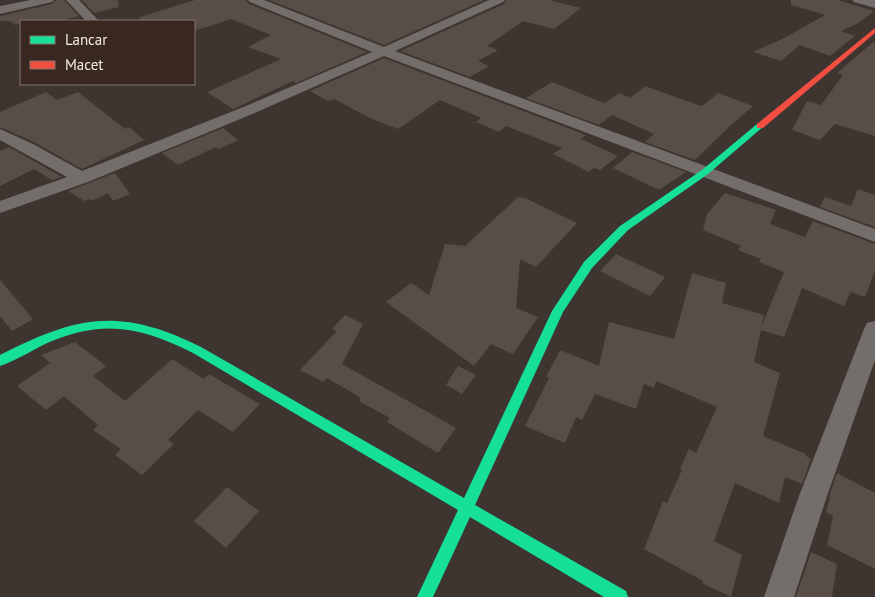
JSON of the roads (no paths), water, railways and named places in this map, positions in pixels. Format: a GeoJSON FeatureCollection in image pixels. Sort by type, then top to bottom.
{"type":"FeatureCollection","features":[{"type":"Feature","properties":{"kind":"street"},"geometry":{"type":"LineString","coordinates":[[0,10],[48,0]]}},
{"type":"Feature","properties":{"kind":"street"},"geometry":{"type":"LineString","coordinates":[[72,0],[92,20]]}},
{"type":"Feature","properties":{"kind":"street"},"geometry":{"type":"LineString","coordinates":[[254,0],[384,52],[875,236]]}},
{"type":"Feature","properties":{"kind":"street"},"geometry":{"type":"LineString","coordinates":[[0,207],[82,178],[384,52],[499,0]]}},
{"type":"Feature","properties":{"kind":"street"},"geometry":{"type":"LineString","coordinates":[[858,0],[875,4]]}},
{"type":"Feature","properties":{"kind":"street"},"geometry":{"type":"LineString","coordinates":[[425,597],[558,311],[588,265],[624,228],[705,172],[875,30]]}},
{"type":"Feature","properties":{"kind":"street"},"geometry":{"type":"LineString","coordinates":[[0,134],[27,146],[82,178]]}},
{"type":"Feature","properties":{"kind":"street"},"geometry":{"type":"LineString","coordinates":[[0,361],[37,340],[76,328],[113,324],[138,326],[170,337],[197,350],[620,597]]}},
{"type":"Feature","properties":{"kind":"street"},"geometry":{"type":"LineString","coordinates":[[779,597],[813,496],[875,329]]}}]}
